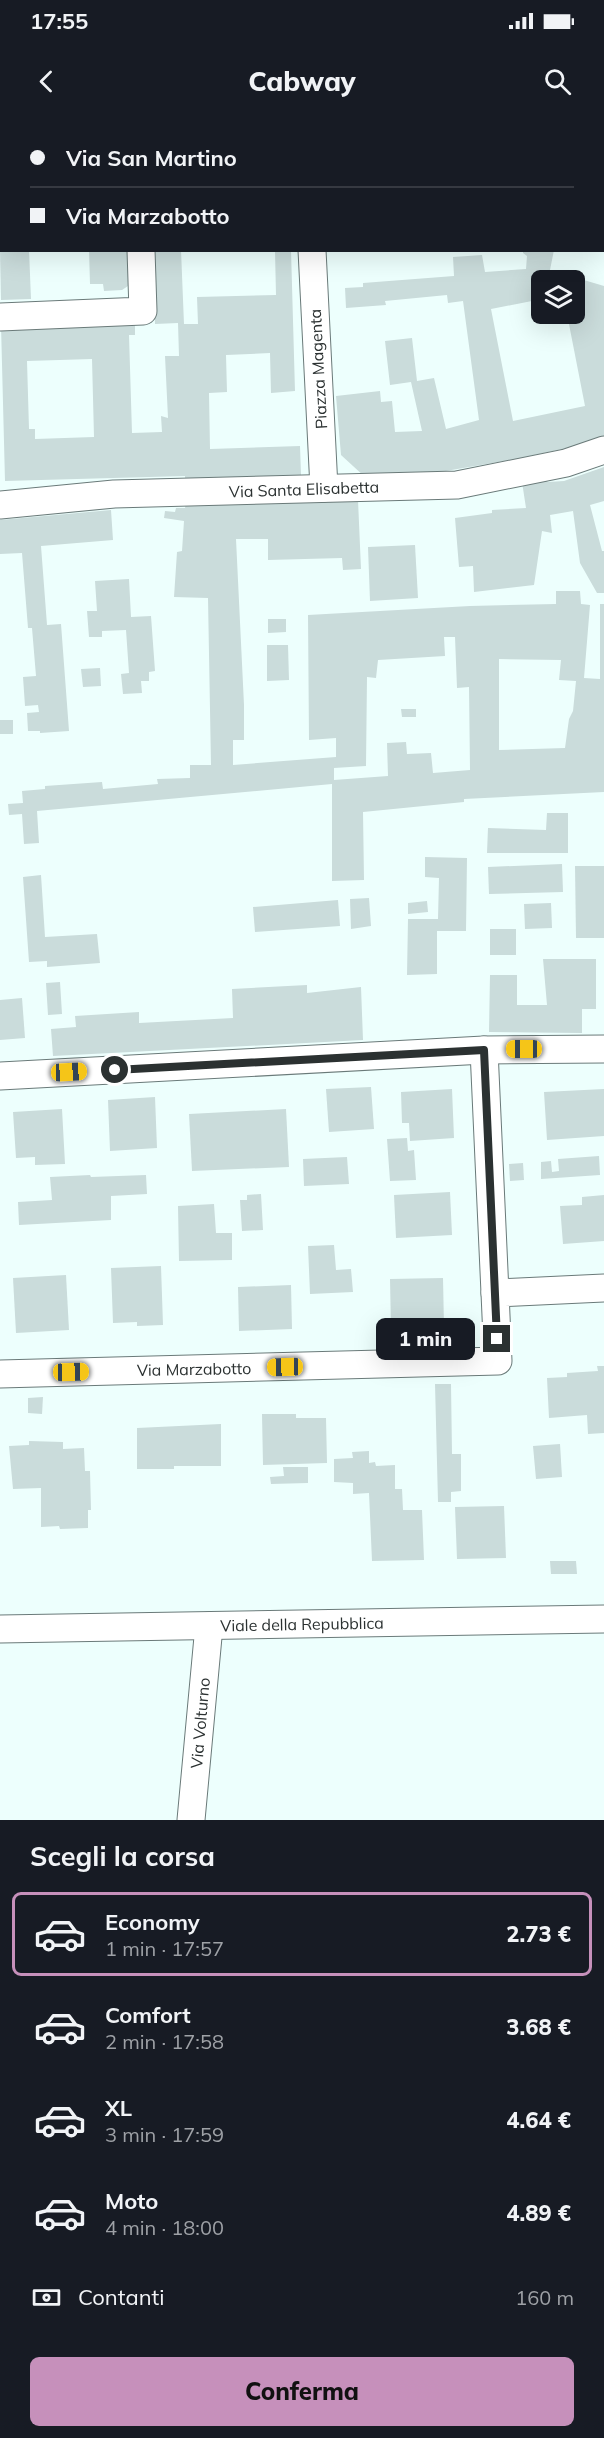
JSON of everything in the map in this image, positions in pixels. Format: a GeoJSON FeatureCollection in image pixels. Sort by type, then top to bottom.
{"type":"FeatureCollection","features":[{"type":"Feature","properties":{"kind":"street"},"geometry":{"type":"LineString","coordinates":[[0,317],[143,311],[141,252]]}},
{"type":"Feature","properties":{"kind":"street","name":"Piazza Magenta"},"geometry":{"type":"LineString","coordinates":[[312,252],[324,488]]}},
{"type":"Feature","properties":{"kind":"street","name":"Via Santa Elisabetta"},"geometry":{"type":"LineString","coordinates":[[0,505],[114,494],[457,484],[566,463],[604,450]]}},
{"type":"Feature","properties":{"kind":"street"},"geometry":{"type":"LineString","coordinates":[[0,1076],[484,1050],[604,1049]]}},
{"type":"Feature","properties":{"kind":"street"},"geometry":{"type":"LineString","coordinates":[[484,1050],[495,1293],[604,1288]]}},
{"type":"Feature","properties":{"kind":"street","name":"Via Marzabotto"},"geometry":{"type":"LineString","coordinates":[[0,1374],[498,1361],[495,1293]]}},
{"type":"Feature","properties":{"kind":"street","name":"Viale della Repubblica"},"geometry":{"type":"LineString","coordinates":[[0,1629],[604,1619]]}},
{"type":"Feature","properties":{"kind":"street","name":"Via Volturno"},"geometry":{"type":"LineString","coordinates":[[191,1820],[209,1626]]}},
{"type":"Feature","properties":{"kind":"building"},"geometry":{"type":"Polygon","coordinates":[[[0,252],[29,252],[31,299],[1,300],[0,252]]]}},
{"type":"Feature","properties":{"kind":"building"},"geometry":{"type":"Polygon","coordinates":[[[89,252],[131,252],[131,284],[122,290],[104,291],[103,284],[90,284],[89,252]]]}},
{"type":"Feature","properties":{"kind":"building"},"geometry":{"type":"Polygon","coordinates":[[[153,252],[181,252],[184,324],[198,324],[197,297],[276,295],[275,252],[291,252],[295,391],[271,393],[270,353],[226,355],[227,392],[209,393],[210,449],[300,446],[301,475],[5,481],[1,325],[135,321],[135,335],[129,335],[132,433],[162,432],[161,416],[168,418],[165,356],[179,356],[178,323],[155,324],[153,252]],[[92,359],[27,361],[29,429],[35,429],[35,439],[94,437],[92,359]]]}},
{"type":"Feature","properties":{"kind":"building"},"geometry":{"type":"Polygon","coordinates":[[[523,252],[554,252],[550,270],[531,270],[531,301],[491,309],[513,421],[585,406],[569,324],[585,324],[585,280],[604,286],[604,440],[516,459],[434,473],[365,477],[341,455],[336,396],[380,391],[381,402],[392,401],[395,432],[422,431],[411,382],[390,385],[385,341],[412,338],[417,381],[434,378],[446,429],[479,420],[463,301],[448,303],[447,295],[385,301],[386,305],[346,308],[345,288],[363,287],[363,283],[454,276],[453,257],[482,255],[485,272],[526,269],[527,256],[523,252]]]}},
{"type":"Feature","properties":{"kind":"building"},"geometry":{"type":"Polygon","coordinates":[[[604,467],[604,501],[590,505],[602,551],[604,551],[604,593],[597,593],[580,563],[573,511],[550,515],[552,533],[542,531],[534,585],[474,592],[473,566],[459,567],[455,518],[492,513],[492,510],[526,508],[522,482],[544,479],[548,482],[564,481],[604,467]]]}},
{"type":"Feature","properties":{"kind":"building"},"geometry":{"type":"Polygon","coordinates":[[[358,500],[361,569],[343,570],[342,558],[268,560],[268,539],[236,539],[244,740],[233,740],[233,765],[336,757],[336,738],[309,740],[308,615],[470,606],[556,604],[556,591],[580,591],[581,604],[590,605],[584,678],[600,679],[600,604],[604,604],[604,792],[464,799],[464,802],[363,812],[364,880],[332,881],[332,784],[37,811],[39,843],[24,844],[22,814],[9,815],[8,804],[23,803],[22,791],[45,789],[45,786],[102,782],[103,789],[158,784],[157,779],[190,778],[190,765],[211,765],[208,598],[174,597],[177,552],[182,551],[184,521],[164,518],[165,511],[175,512],[176,508],[185,508],[186,503],[358,500]],[[444,637],[445,656],[378,660],[376,678],[367,677],[366,766],[334,768],[334,780],[388,776],[387,743],[406,742],[407,754],[431,753],[433,773],[470,770],[469,687],[457,688],[455,637],[444,637]],[[499,659],[499,750],[565,748],[569,719],[573,711],[576,681],[559,680],[561,660],[499,659]]]}},
{"type":"Feature","properties":{"kind":"building"},"geometry":{"type":"Polygon","coordinates":[[[111,510],[113,540],[41,546],[47,625],[61,624],[69,731],[40,733],[40,731],[28,731],[27,713],[39,712],[38,705],[25,706],[23,677],[36,676],[32,628],[28,628],[22,553],[0,554],[0,520],[111,510]]]}},
{"type":"Feature","properties":{"kind":"building"},"geometry":{"type":"Polygon","coordinates":[[[415,545],[418,598],[370,601],[368,547],[415,545]]]}},
{"type":"Feature","properties":{"kind":"building"},"geometry":{"type":"Polygon","coordinates":[[[129,579],[131,617],[151,616],[155,671],[149,672],[149,681],[141,681],[142,693],[123,694],[121,674],[129,673],[126,630],[102,631],[102,637],[89,637],[87,611],[97,611],[95,581],[129,579]]]}},
{"type":"Feature","properties":{"kind":"building"},"geometry":{"type":"Polygon","coordinates":[[[268,619],[286,619],[286,632],[268,633],[268,619]]]}},
{"type":"Feature","properties":{"kind":"building"},"geometry":{"type":"Polygon","coordinates":[[[267,645],[288,645],[289,680],[267,681],[267,645]]]}},
{"type":"Feature","properties":{"kind":"building"},"geometry":{"type":"Polygon","coordinates":[[[100,668],[101,686],[83,687],[81,669],[100,668]]]}},
{"type":"Feature","properties":{"kind":"building"},"geometry":{"type":"Polygon","coordinates":[[[401,709],[416,709],[416,717],[402,717],[401,709]]]}},
{"type":"Feature","properties":{"kind":"building"},"geometry":{"type":"Polygon","coordinates":[[[0,720],[13,720],[13,734],[0,734],[0,720]]]}},
{"type":"Feature","properties":{"kind":"building"},"geometry":{"type":"Polygon","coordinates":[[[547,813],[568,813],[568,853],[487,853],[488,828],[546,830],[547,813]]]}},
{"type":"Feature","properties":{"kind":"building"},"geometry":{"type":"Polygon","coordinates":[[[425,857],[467,858],[466,931],[437,931],[437,974],[407,975],[408,919],[438,919],[439,878],[425,877],[425,857]]]}},
{"type":"Feature","properties":{"kind":"building"},"geometry":{"type":"Polygon","coordinates":[[[562,864],[563,892],[489,894],[488,867],[562,864]]]}},
{"type":"Feature","properties":{"kind":"building"},"geometry":{"type":"Polygon","coordinates":[[[575,866],[604,866],[604,938],[576,938],[575,866]]]}},
{"type":"Feature","properties":{"kind":"building"},"geometry":{"type":"Polygon","coordinates":[[[41,875],[45,937],[97,934],[100,963],[47,967],[47,961],[29,962],[23,877],[41,875]]]}},
{"type":"Feature","properties":{"kind":"building"},"geometry":{"type":"Polygon","coordinates":[[[369,898],[371,926],[351,929],[350,899],[369,898]]]}},
{"type":"Feature","properties":{"kind":"building"},"geometry":{"type":"Polygon","coordinates":[[[338,900],[340,926],[255,932],[253,907],[338,900]]]}},
{"type":"Feature","properties":{"kind":"building"},"geometry":{"type":"Polygon","coordinates":[[[427,901],[428,912],[408,914],[408,903],[427,901]]]}},
{"type":"Feature","properties":{"kind":"building"},"geometry":{"type":"Polygon","coordinates":[[[551,903],[552,928],[525,929],[524,904],[551,903]]]}},
{"type":"Feature","properties":{"kind":"building"},"geometry":{"type":"Polygon","coordinates":[[[490,929],[516,929],[516,955],[490,955],[490,929]]]}},
{"type":"Feature","properties":{"kind":"building"},"geometry":{"type":"Polygon","coordinates":[[[543,959],[596,959],[596,1009],[582,1009],[582,1033],[489,1032],[490,975],[517,975],[517,1005],[547,1005],[543,959]]]}},
{"type":"Feature","properties":{"kind":"building"},"geometry":{"type":"Polygon","coordinates":[[[60,982],[62,1014],[48,1015],[46,983],[60,982]]]}},
{"type":"Feature","properties":{"kind":"building"},"geometry":{"type":"Polygon","coordinates":[[[307,985],[307,993],[361,987],[363,1040],[53,1056],[51,1029],[76,1027],[75,1016],[139,1012],[139,1023],[233,1018],[232,989],[307,985]]]}},
{"type":"Feature","properties":{"kind":"building"},"geometry":{"type":"Polygon","coordinates":[[[22,998],[25,1038],[0,1040],[0,1000],[22,998]]]}},
{"type":"Feature","properties":{"kind":"building"},"geometry":{"type":"Polygon","coordinates":[[[371,1087],[374,1129],[329,1132],[326,1089],[371,1087]]]}},
{"type":"Feature","properties":{"kind":"building"},"geometry":{"type":"Polygon","coordinates":[[[452,1089],[454,1138],[410,1141],[409,1123],[402,1123],[401,1092],[452,1089]]]}},
{"type":"Feature","properties":{"kind":"building"},"geometry":{"type":"Polygon","coordinates":[[[604,1089],[604,1136],[547,1140],[544,1092],[604,1089]]]}},
{"type":"Feature","properties":{"kind":"building"},"geometry":{"type":"Polygon","coordinates":[[[155,1097],[157,1148],[110,1151],[108,1100],[155,1097]]]}},
{"type":"Feature","properties":{"kind":"building"},"geometry":{"type":"Polygon","coordinates":[[[62,1109],[65,1164],[35,1165],[35,1157],[16,1158],[13,1112],[62,1109]]]}},
{"type":"Feature","properties":{"kind":"building"},"geometry":{"type":"Polygon","coordinates":[[[286,1109],[289,1167],[192,1171],[189,1114],[286,1109]]]}},
{"type":"Feature","properties":{"kind":"building"},"geometry":{"type":"Polygon","coordinates":[[[407,1138],[408,1151],[414,1150],[416,1180],[390,1181],[387,1139],[407,1138]]]}},
{"type":"Feature","properties":{"kind":"building"},"geometry":{"type":"Polygon","coordinates":[[[599,1156],[600,1175],[541,1179],[541,1162],[551,1161],[552,1172],[559,1171],[558,1159],[599,1156]]]}},
{"type":"Feature","properties":{"kind":"building"},"geometry":{"type":"Polygon","coordinates":[[[347,1157],[349,1184],[304,1186],[303,1159],[347,1157]]]}},
{"type":"Feature","properties":{"kind":"building"},"geometry":{"type":"Polygon","coordinates":[[[523,1163],[524,1180],[510,1181],[509,1164],[523,1163]]]}},
{"type":"Feature","properties":{"kind":"building"},"geometry":{"type":"Polygon","coordinates":[[[90,1175],[91,1177],[146,1175],[147,1194],[111,1196],[111,1220],[19,1225],[18,1202],[52,1200],[50,1177],[90,1175]]]}},
{"type":"Feature","properties":{"kind":"building"},"geometry":{"type":"Polygon","coordinates":[[[450,1192],[452,1235],[396,1238],[394,1195],[450,1192]]]}},
{"type":"Feature","properties":{"kind":"building"},"geometry":{"type":"Polygon","coordinates":[[[261,1194],[263,1230],[242,1231],[240,1200],[247,1200],[247,1195],[261,1194]]]}},
{"type":"Feature","properties":{"kind":"building"},"geometry":{"type":"Polygon","coordinates":[[[604,1195],[604,1241],[563,1244],[560,1206],[582,1205],[582,1197],[604,1195]]]}},
{"type":"Feature","properties":{"kind":"building"},"geometry":{"type":"Polygon","coordinates":[[[214,1204],[216,1233],[232,1233],[232,1260],[179,1261],[178,1206],[214,1204]]]}},
{"type":"Feature","properties":{"kind":"building"},"geometry":{"type":"Polygon","coordinates":[[[334,1245],[336,1270],[351,1269],[353,1292],[310,1294],[308,1246],[334,1245]]]}},
{"type":"Feature","properties":{"kind":"building"},"geometry":{"type":"Polygon","coordinates":[[[161,1266],[163,1325],[137,1326],[137,1322],[113,1323],[111,1268],[161,1266]]]}},
{"type":"Feature","properties":{"kind":"building"},"geometry":{"type":"Polygon","coordinates":[[[66,1275],[69,1330],[16,1333],[13,1278],[66,1275]]]}},
{"type":"Feature","properties":{"kind":"building"},"geometry":{"type":"Polygon","coordinates":[[[443,1278],[444,1327],[391,1329],[390,1279],[443,1278]]]}},
{"type":"Feature","properties":{"kind":"building"},"geometry":{"type":"Polygon","coordinates":[[[291,1285],[292,1329],[239,1331],[238,1287],[291,1285]]]}},
{"type":"Feature","properties":{"kind":"building"},"geometry":{"type":"Polygon","coordinates":[[[597,1366],[604,1366],[604,1433],[588,1434],[587,1415],[549,1418],[547,1378],[567,1377],[567,1373],[598,1371],[597,1366]]]}},
{"type":"Feature","properties":{"kind":"building"},"geometry":{"type":"Polygon","coordinates":[[[435,1384],[451,1384],[452,1454],[461,1454],[461,1491],[451,1492],[451,1502],[438,1502],[435,1384]]]}},
{"type":"Feature","properties":{"kind":"building"},"geometry":{"type":"Polygon","coordinates":[[[43,1397],[42,1414],[28,1413],[28,1398],[43,1397]]]}},
{"type":"Feature","properties":{"kind":"building"},"geometry":{"type":"Polygon","coordinates":[[[262,1414],[296,1414],[296,1418],[326,1418],[327,1463],[263,1465],[262,1414]]]}},
{"type":"Feature","properties":{"kind":"building"},"geometry":{"type":"Polygon","coordinates":[[[221,1424],[221,1466],[137,1469],[137,1428],[221,1424]]]}},
{"type":"Feature","properties":{"kind":"building"},"geometry":{"type":"Polygon","coordinates":[[[29,1441],[63,1442],[63,1449],[84,1448],[85,1471],[90,1471],[91,1510],[88,1510],[88,1528],[41,1527],[41,1488],[13,1489],[9,1446],[29,1445],[29,1441]]]}},
{"type":"Feature","properties":{"kind":"building"},"geometry":{"type":"Polygon","coordinates":[[[560,1444],[562,1477],[536,1479],[533,1446],[560,1444]]]}},
{"type":"Feature","properties":{"kind":"building"},"geometry":{"type":"Polygon","coordinates":[[[369,1451],[369,1463],[375,1462],[376,1466],[395,1465],[395,1489],[402,1489],[403,1510],[422,1510],[424,1560],[372,1561],[369,1493],[353,1494],[353,1483],[334,1482],[334,1459],[353,1458],[352,1452],[369,1451]]]}},
{"type":"Feature","properties":{"kind":"building"},"geometry":{"type":"Polygon","coordinates":[[[283,1467],[308,1467],[308,1483],[271,1484],[270,1477],[284,1476],[283,1467]]]}},
{"type":"Feature","properties":{"kind":"building"},"geometry":{"type":"Polygon","coordinates":[[[504,1506],[506,1558],[457,1559],[455,1507],[504,1506]]]}},
{"type":"Feature","properties":{"kind":"building"},"geometry":{"type":"Polygon","coordinates":[[[550,1561],[576,1561],[577,1574],[551,1574],[550,1561]]]}},
{"type":"Feature","properties":{"kind":"route"},"geometry":{"type":"LineString","coordinates":[[115,1070],[484,1050],[497,1339]]}}]}
